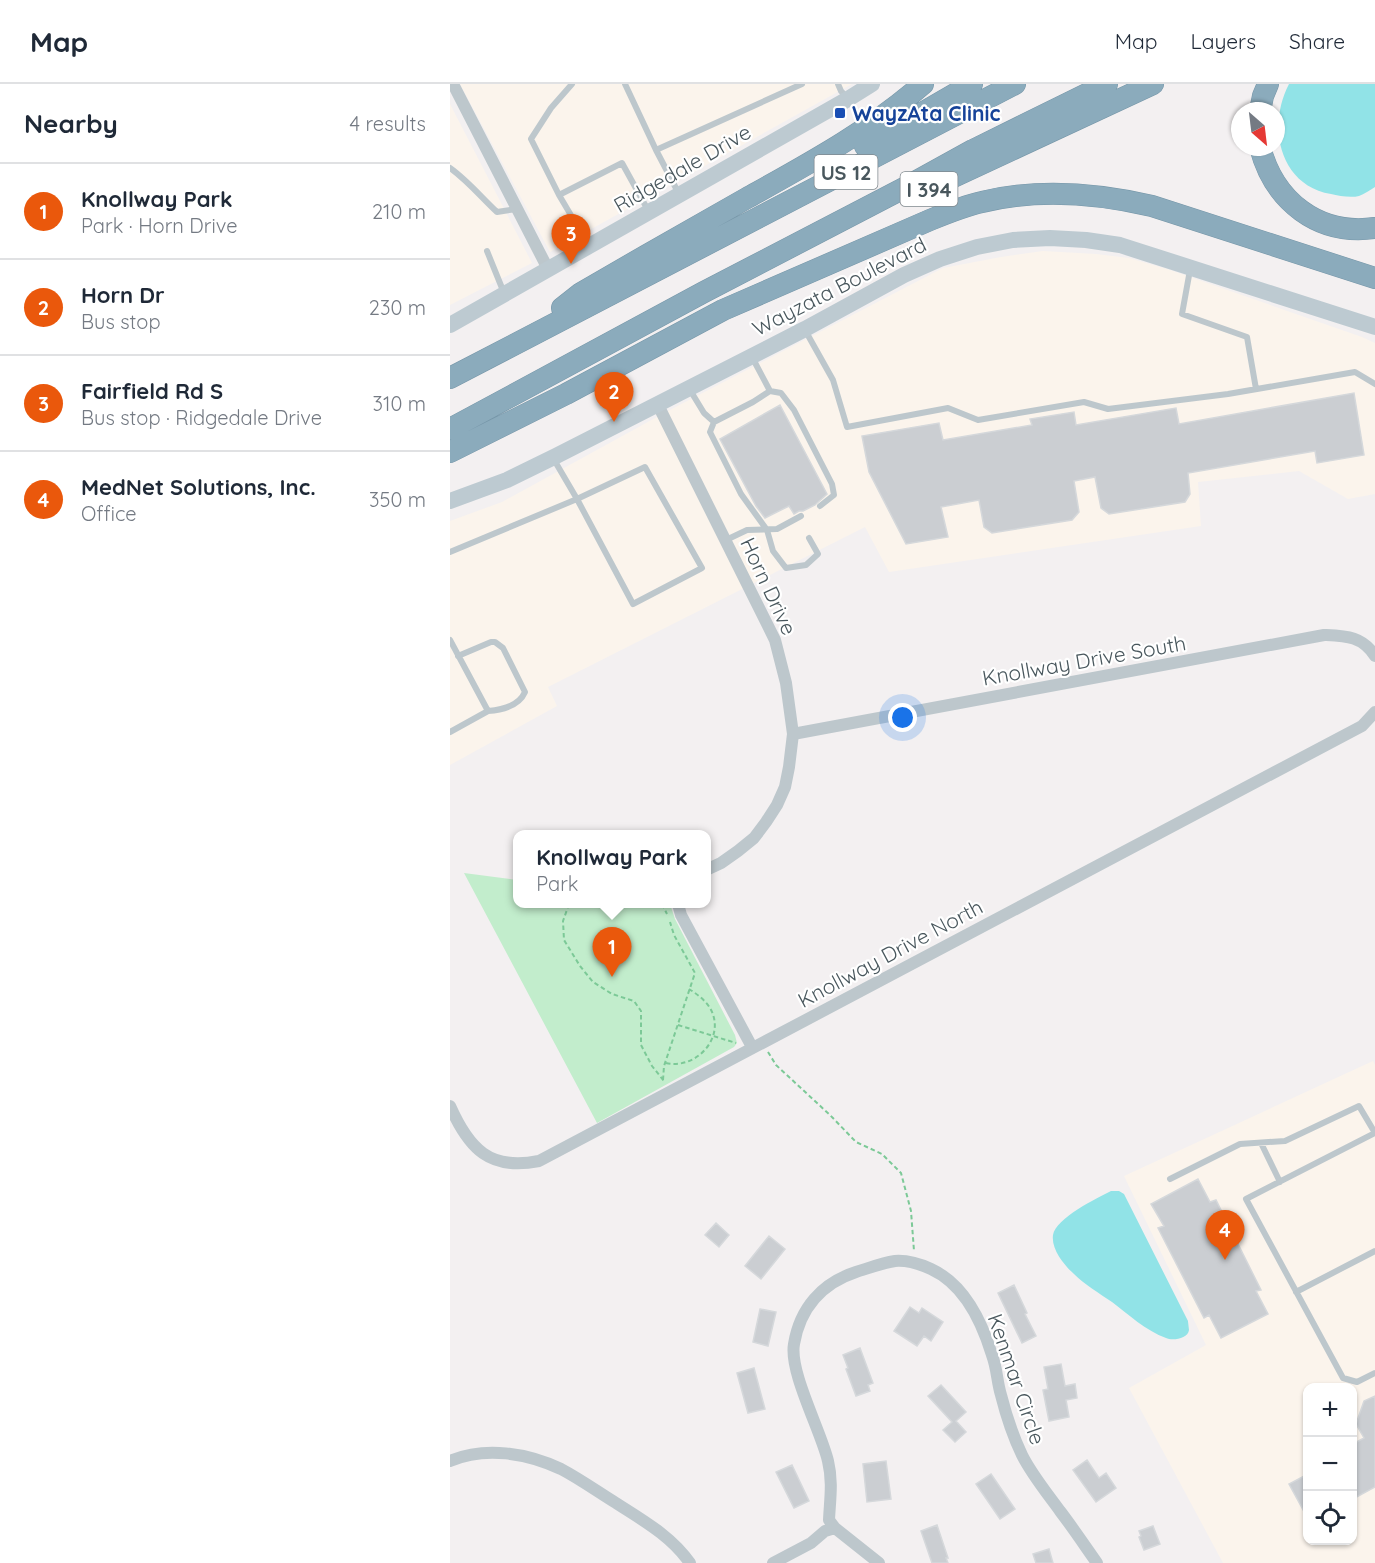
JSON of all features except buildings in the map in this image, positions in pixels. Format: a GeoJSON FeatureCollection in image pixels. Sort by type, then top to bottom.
{"type":"FeatureCollection","features":[{"type":"Feature","properties":{"kind":"highway"},"geometry":{"type":"LineString","coordinates":[[527,337],[581,292],[847,140],[872,124],[923,84]]}},
{"type":"Feature","properties":{"kind":"highway"},"geometry":{"type":"LineString","coordinates":[[450,378],[677,259],[972,84]]}},
{"type":"Feature","properties":{"kind":"highway","name":"US 12"},"geometry":{"type":"LineString","coordinates":[[677,259],[1015,84]]}},
{"type":"Feature","properties":{"kind":"highway","name":"US 12"},"geometry":{"type":"LineString","coordinates":[[704,292],[973,150],[1107,84]]}},
{"type":"Feature","properties":{"kind":"highway","name":"I 394"},"geometry":{"type":"LineString","coordinates":[[450,429],[704,292],[825,240],[951,178],[1153,84]]}},
{"type":"Feature","properties":{"kind":"highway"},"geometry":{"type":"LineString","coordinates":[[1262,102],[1268,84]]}},
{"type":"Feature","properties":{"kind":"highway"},"geometry":{"type":"LineString","coordinates":[[1263,156],[1272,178],[1296,208],[1315,220],[1341,228],[1364,230],[1375,228]]}},
{"type":"Feature","properties":{"kind":"highway"},"geometry":{"type":"LineString","coordinates":[[450,452],[566,394],[723,310],[930,220],[999,198],[1054,193],[1103,196],[1125,200],[1152,206],[1375,278]]}},
{"type":"Feature","properties":{"kind":"street"},"geometry":{"type":"LineString","coordinates":[[453,84],[548,269]]}},
{"type":"Feature","properties":{"kind":"street","name":"Ridgedale Drive"},"geometry":{"type":"LineString","coordinates":[[450,325],[872,84]]}},
{"type":"Feature","properties":{"kind":"street","name":"Wayzata Boulevard"},"geometry":{"type":"LineString","coordinates":[[450,501],[507,480],[553,458],[805,329],[904,275],[940,259],[977,247],[1013,240],[1050,238],[1120,246],[1375,327]]}},
{"type":"Feature","properties":{"kind":"street","name":"Horn Drive"},"geometry":{"type":"LineString","coordinates":[[658,405],[775,640],[786,683],[793,734],[785,786],[777,805],[753,838],[738,851],[711,868]]}},
{"type":"Feature","properties":{"kind":"street","name":"Knollway Drive South"},"geometry":{"type":"LineString","coordinates":[[793,734],[1324,635],[1357,639],[1375,656]]}},
{"type":"Feature","properties":{"kind":"street","name":"Knollway Drive North"},"geometry":{"type":"LineString","coordinates":[[450,1106],[467,1137],[490,1158],[507,1163],[524,1164],[539,1161],[1362,726],[1375,712]]}},
{"type":"Feature","properties":{"kind":"street"},"geometry":{"type":"LineString","coordinates":[[679,908],[681,915],[757,1045]]}},
{"type":"Feature","properties":{"kind":"street","name":"Kenmar Circle"},"geometry":{"type":"LineString","coordinates":[[835,1528],[829,1520],[832,1490],[828,1459],[795,1361],[794,1345],[798,1329],[805,1312],[817,1294],[831,1283],[875,1266],[897,1261],[914,1263],[939,1272],[954,1285],[976,1315],[993,1356],[1010,1425],[1023,1456],[1040,1485],[1097,1563]]}},
{"type":"Feature","properties":{"kind":"street"},"geometry":{"type":"LineString","coordinates":[[450,1461],[481,1453],[505,1453],[534,1459],[562,1470],[664,1534],[690,1563]]}},
{"type":"Feature","properties":{"kind":"street"},"geometry":{"type":"LineString","coordinates":[[773,1563],[811,1543],[825,1531],[835,1528],[879,1563]]}},
{"type":"Feature","properties":{"kind":"lane"},"geometry":{"type":"LineString","coordinates":[[572,84],[551,108],[531,139],[559,195],[590,246]]}},
{"type":"Feature","properties":{"kind":"lane"},"geometry":{"type":"LineString","coordinates":[[625,84],[680,195]]}},
{"type":"Feature","properties":{"kind":"lane"},"geometry":{"type":"LineString","coordinates":[[656,150],[802,84]]}},
{"type":"Feature","properties":{"kind":"lane"},"geometry":{"type":"LineString","coordinates":[[838,84],[848,99]]}},
{"type":"Feature","properties":{"kind":"lane"},"geometry":{"type":"LineString","coordinates":[[559,195],[622,163],[649,212]]}},
{"type":"Feature","properties":{"kind":"lane"},"geometry":{"type":"LineString","coordinates":[[450,168],[497,212],[517,209]]}},
{"type":"Feature","properties":{"kind":"lane"},"geometry":{"type":"LineString","coordinates":[[487,251],[505,294]]}},
{"type":"Feature","properties":{"kind":"lane"},"geometry":{"type":"LineString","coordinates":[[1191,267],[1182,314],[1247,337],[1256,389]]}},
{"type":"Feature","properties":{"kind":"lane"},"geometry":{"type":"LineString","coordinates":[[805,329],[833,380],[847,427],[948,408],[978,420],[1084,402],[1108,410],[1228,394],[1355,372],[1375,384]]}},
{"type":"Feature","properties":{"kind":"lane"},"geometry":{"type":"LineString","coordinates":[[751,357],[770,391]]}},
{"type":"Feature","properties":{"kind":"lane"},"geometry":{"type":"LineString","coordinates":[[689,389],[704,413],[714,422]]}},
{"type":"Feature","properties":{"kind":"lane"},"geometry":{"type":"LineString","coordinates":[[809,538],[818,554],[806,565],[786,568],[773,551],[767,530],[741,494],[715,443],[710,432],[714,422],[770,391],[781,393],[794,410],[832,484],[834,495],[820,506]]}},
{"type":"Feature","properties":{"kind":"lane"},"geometry":{"type":"LineString","coordinates":[[450,552],[577,499],[645,466],[702,568],[633,604],[577,499],[553,458]]}},
{"type":"Feature","properties":{"kind":"lane"},"geometry":{"type":"LineString","coordinates":[[726,540],[747,530],[777,529],[801,516]]}},
{"type":"Feature","properties":{"kind":"lane"},"geometry":{"type":"LineString","coordinates":[[450,640],[488,711]]}},
{"type":"Feature","properties":{"kind":"lane"},"geometry":{"type":"LineString","coordinates":[[450,732],[488,711],[500,710],[512,705],[519,701],[525,692],[503,648],[495,642],[458,656]]}},
{"type":"Feature","properties":{"kind":"lane"},"geometry":{"type":"LineString","coordinates":[[1170,1179],[1240,1144],[1285,1141],[1359,1106],[1375,1133],[1246,1199],[1342,1378],[1357,1382],[1375,1372]]}},
{"type":"Feature","properties":{"kind":"lane"},"geometry":{"type":"LineString","coordinates":[[1261,1143],[1280,1182]]}},
{"type":"Feature","properties":{"kind":"lane"},"geometry":{"type":"LineString","coordinates":[[1296,1292],[1375,1251]]}},
{"type":"Feature","properties":{"kind":"path"},"geometry":{"type":"LineString","coordinates":[[567,908],[563,921],[564,940],[593,982],[612,994],[634,1001],[642,1011],[641,1045],[652,1066],[663,1080],[665,1063],[694,973],[674,935],[664,908]]}},
{"type":"Feature","properties":{"kind":"path"},"geometry":{"type":"LineString","coordinates":[[665,1063],[675,1065],[694,1059],[704,1052],[714,1037],[714,1020],[711,1010],[705,1001],[690,989]]}},
{"type":"Feature","properties":{"kind":"path"},"geometry":{"type":"LineString","coordinates":[[678,1025],[714,1037],[757,1045],[856,1142],[882,1154],[901,1173],[911,1211],[914,1263]]}},
{"type":"Feature","properties":{"kind":"shaded area"},"geometry":{"type":"Polygon","coordinates":[[[460,84],[852,84],[550,252],[460,84]]]}},
{"type":"Feature","properties":{"kind":"shaded area"},"geometry":{"type":"Polygon","coordinates":[[[450,104],[532,263],[450,305],[450,104]]]}},
{"type":"Feature","properties":{"kind":"shaded area"},"geometry":{"type":"Polygon","coordinates":[[[1043,251],[1129,258],[1170,270],[1375,343],[1375,494],[1348,499],[1299,471],[1198,482],[1201,526],[889,572],[865,527],[548,687],[557,706],[450,765],[450,521],[502,502],[666,412],[943,268],[1043,251]]]}},
{"type":"Feature","properties":{"kind":"shaded area"},"geometry":{"type":"Polygon","coordinates":[[[1373,1061],[1375,1065],[1375,1563],[1223,1563],[1129,1388],[1206,1345],[1124,1176],[1373,1061]]]}},
{"type":"Feature","properties":{"kind":"green space"},"geometry":{"type":"Polygon","coordinates":[[[464,873],[513,879],[513,908],[671,908],[737,1043],[734,1047],[597,1123],[464,873]]]}},
{"type":"Feature","properties":{"kind":"water"},"geometry":{"type":"Polygon","coordinates":[[[1289,84],[1375,84],[1375,187],[1359,196],[1345,197],[1313,188],[1299,179],[1284,156],[1285,102],[1282,102],[1289,84]]]}},
{"type":"Feature","properties":{"kind":"water"},"geometry":{"type":"Polygon","coordinates":[[[1111,1191],[1124,1194],[1188,1321],[1189,1330],[1183,1337],[1169,1339],[1144,1327],[1078,1278],[1056,1251],[1053,1235],[1061,1222],[1078,1209],[1111,1191]]]}},
{"type":"Feature","properties":{"kind":"place","name":"WayzAta Clinic"},"geometry":{"type":"Point","coordinates":[840,113]}},
{"type":"Feature","properties":{"kind":"place","name":"Fairfield Rd S"},"geometry":{"type":"Point","coordinates":[571,264]}},
{"type":"Feature","properties":{"kind":"place","name":"Horn Dr"},"geometry":{"type":"Point","coordinates":[614,422]}},
{"type":"Feature","properties":{"kind":"place","name":"Knollway Park"},"geometry":{"type":"Point","coordinates":[612,977]}},
{"type":"Feature","properties":{"kind":"place","name":"MedNet Solutions, Inc."},"geometry":{"type":"Point","coordinates":[1225,1260]}}]}
